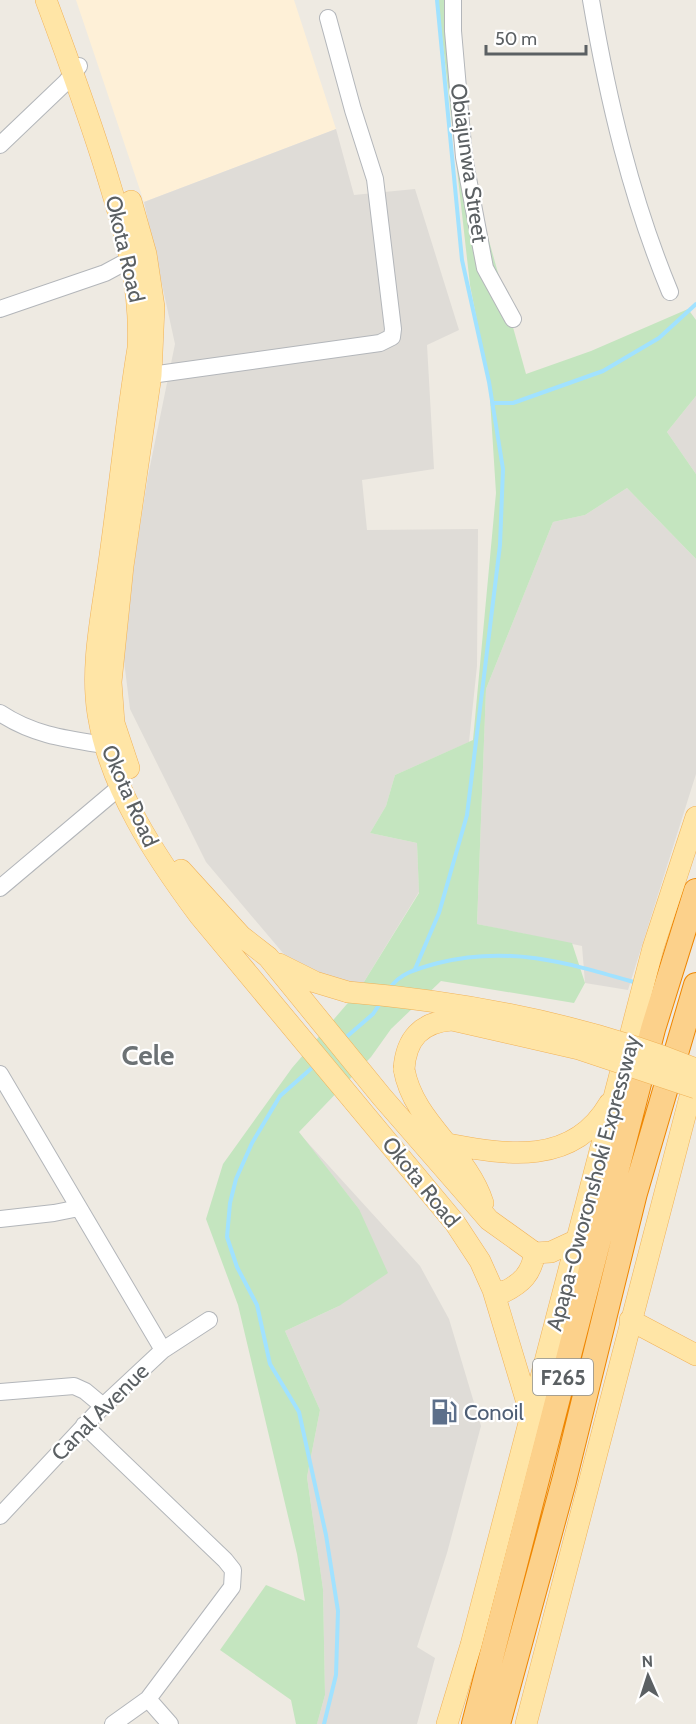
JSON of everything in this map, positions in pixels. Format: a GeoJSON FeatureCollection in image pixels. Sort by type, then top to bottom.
{"type":"FeatureCollection","features":[{"type":"Feature","properties":{"kind":"highway","name":"Apapa-Oworonshoki Expressway"},"geometry":{"type":"LineString","coordinates":[[474,1724],[644,1026],[664,951],[696,891]]}},
{"type":"Feature","properties":{"kind":"highway","name":"Apapa-Oworonshoki Expressway"},"geometry":{"type":"LineString","coordinates":[[498,1724],[564,1481],[635,1192],[696,985]]}},
{"type":"Feature","properties":{"kind":"main road","name":"Okota Road"},"geometry":{"type":"LineString","coordinates":[[46,0],[128,192],[146,254],[154,307],[151,375],[130,465],[101,611],[97,662],[97,712],[105,745],[121,786],[158,857],[205,910],[296,1032],[455,1223],[480,1261],[494,1290],[531,1416]]}},
{"type":"Feature","properties":{"kind":"main road","name":"Okota Road"},"geometry":{"type":"LineString","coordinates":[[59,0],[76,68],[123,224],[131,259],[139,316],[123,566],[112,670],[114,723],[146,810],[205,910],[268,957],[382,1097],[489,1220],[535,1253]]}},
{"type":"Feature","properties":{"kind":"main road","name":"Apapa-Oworonshoki Expressway"},"geometry":{"type":"LineString","coordinates":[[664,951],[696,818]]}},
{"type":"Feature","properties":{"kind":"main road"},"geometry":{"type":"LineString","coordinates":[[268,957],[315,982],[348,992],[472,1005],[618,1041],[696,1069]]}},
{"type":"Feature","properties":{"kind":"main road"},"geometry":{"type":"LineString","coordinates":[[489,1220],[480,1194],[448,1144],[417,1104],[406,1083],[404,1069],[407,1047],[419,1030],[435,1022],[452,1020],[588,1051],[696,1088]]}},
{"type":"Feature","properties":{"kind":"main road","name":"Apapa-Oworonshoki Expressway"},"geometry":{"type":"LineString","coordinates":[[447,1724],[471,1646],[623,1070],[644,1026]]}},
{"type":"Feature","properties":{"kind":"main road"},"geometry":{"type":"LineString","coordinates":[[448,1144],[516,1154],[548,1150],[564,1144],[591,1128],[602,1116],[623,1070]]}},
{"type":"Feature","properties":{"kind":"main road"},"geometry":{"type":"LineString","coordinates":[[526,1724],[585,1508],[630,1320],[696,1074]]}},
{"type":"Feature","properties":{"kind":"main road"},"geometry":{"type":"LineString","coordinates":[[494,1290],[504,1292],[523,1280],[532,1266],[535,1253],[551,1252],[577,1240]]}},
{"type":"Feature","properties":{"kind":"main road"},"geometry":{"type":"LineString","coordinates":[[630,1320],[696,1355]]}},
{"type":"Feature","properties":{"kind":"street","name":"Obiajunwa Street"},"geometry":{"type":"LineString","coordinates":[[453,0],[453,31],[464,157],[485,268],[513,319]]}},
{"type":"Feature","properties":{"kind":"street"},"geometry":{"type":"LineString","coordinates":[[591,0],[619,143],[651,246],[670,292]]}},
{"type":"Feature","properties":{"kind":"street"},"geometry":{"type":"LineString","coordinates":[[151,375],[380,343],[392,337],[393,329],[375,179],[328,18]]}},
{"type":"Feature","properties":{"kind":"street"},"geometry":{"type":"LineString","coordinates":[[0,145],[66,82],[76,68]]}},
{"type":"Feature","properties":{"kind":"street"},"geometry":{"type":"LineString","coordinates":[[0,309],[105,273],[131,259]]}},
{"type":"Feature","properties":{"kind":"street"},"geometry":{"type":"LineString","coordinates":[[0,713],[34,732],[59,739],[105,745]]}},
{"type":"Feature","properties":{"kind":"street"},"geometry":{"type":"LineString","coordinates":[[0,888],[121,786]]}},
{"type":"Feature","properties":{"kind":"street"},"geometry":{"type":"LineString","coordinates":[[0,1074],[163,1350]]}},
{"type":"Feature","properties":{"kind":"street"},"geometry":{"type":"LineString","coordinates":[[0,1219],[79,1208]]}},
{"type":"Feature","properties":{"kind":"street","name":"Canal Avenue"},"geometry":{"type":"LineString","coordinates":[[0,1516],[84,1425],[163,1350],[210,1320]]}},
{"type":"Feature","properties":{"kind":"street"},"geometry":{"type":"LineString","coordinates":[[0,1392],[74,1386],[85,1391],[103,1406]]}},
{"type":"Feature","properties":{"kind":"street"},"geometry":{"type":"LineString","coordinates":[[84,1425],[233,1570],[232,1587],[148,1699],[112,1724]]}},
{"type":"Feature","properties":{"kind":"street"},"geometry":{"type":"LineString","coordinates":[[148,1699],[170,1724]]}},
{"type":"Feature","properties":{"kind":"shaded area"},"geometry":{"type":"Polygon","coordinates":[[[76,0],[294,0],[336,129],[144,202],[76,0]]]}},
{"type":"Feature","properties":{"kind":"shaded area"},"geometry":{"type":"Polygon","coordinates":[[[336,129],[354,195],[415,189],[459,330],[427,345],[434,469],[362,480],[367,530],[478,529],[477,666],[469,742],[395,775],[386,806],[370,833],[417,843],[419,892],[359,990],[288,959],[206,862],[130,709],[123,653],[129,594],[148,476],[175,344],[144,202],[336,129]]]}},
{"type":"Feature","properties":{"kind":"shaded area"},"geometry":{"type":"Polygon","coordinates":[[[696,396],[696,474],[667,432],[696,396]]]}},
{"type":"Feature","properties":{"kind":"shaded area"},"geometry":{"type":"Polygon","coordinates":[[[627,488],[696,559],[696,774],[628,990],[585,983],[582,946],[477,924],[486,689],[553,522],[585,515],[627,488]]]}},
{"type":"Feature","properties":{"kind":"shaded area"},"geometry":{"type":"Polygon","coordinates":[[[298,1132],[420,1266],[449,1319],[481,1426],[447,1553],[417,1647],[435,1658],[417,1724],[317,1724],[325,1695],[323,1589],[307,1477],[320,1410],[285,1331],[339,1306],[359,1209],[298,1132]]]}},
{"type":"Feature","properties":{"kind":"green space"},"geometry":{"type":"Polygon","coordinates":[[[438,0],[446,0],[463,147],[526,374],[591,351],[688,309],[696,320],[696,396],[667,432],[696,474],[696,559],[627,488],[585,515],[553,522],[486,689],[477,924],[572,943],[585,983],[574,1003],[441,981],[391,1029],[371,1057],[299,1132],[359,1209],[388,1273],[339,1306],[285,1331],[320,1410],[307,1477],[323,1589],[325,1695],[317,1724],[296,1724],[291,1700],[220,1650],[266,1585],[305,1601],[297,1554],[238,1305],[206,1219],[223,1164],[292,1068],[359,990],[419,893],[417,843],[370,833],[386,806],[395,775],[473,740],[496,493],[489,383],[470,285],[438,0]]]}},
{"type":"Feature","properties":{"kind":"waterway"},"geometry":{"type":"LineString","coordinates":[[415,969],[439,913],[467,815],[500,545],[503,469],[489,382],[462,260],[437,0]]}},
{"type":"Feature","properties":{"kind":"waterway"},"geometry":{"type":"LineString","coordinates":[[493,403],[513,403],[603,371],[659,338],[696,304]]}},
{"type":"Feature","properties":{"kind":"waterway"},"geometry":{"type":"LineString","coordinates":[[390,988],[405,974],[418,969],[464,958],[490,956],[514,956],[563,963],[637,983]]}},
{"type":"Feature","properties":{"kind":"waterway"},"geometry":{"type":"LineString","coordinates":[[344,1039],[373,1014],[381,1002]]}},
{"type":"Feature","properties":{"kind":"waterway"},"geometry":{"type":"LineString","coordinates":[[314,1066],[280,1096],[252,1143],[236,1179],[230,1203],[227,1237],[237,1267],[257,1305],[270,1364],[299,1412],[326,1535],[338,1611],[336,1675],[324,1724]]}},
{"type":"Feature","properties":{"kind":"place","name":"Conoil"},"geometry":{"type":"Point","coordinates":[444,1412]}},
{"type":"Feature","properties":{"kind":"district","name":"Cele"},"geometry":{"type":"Point","coordinates":[148,1055]}}]}
